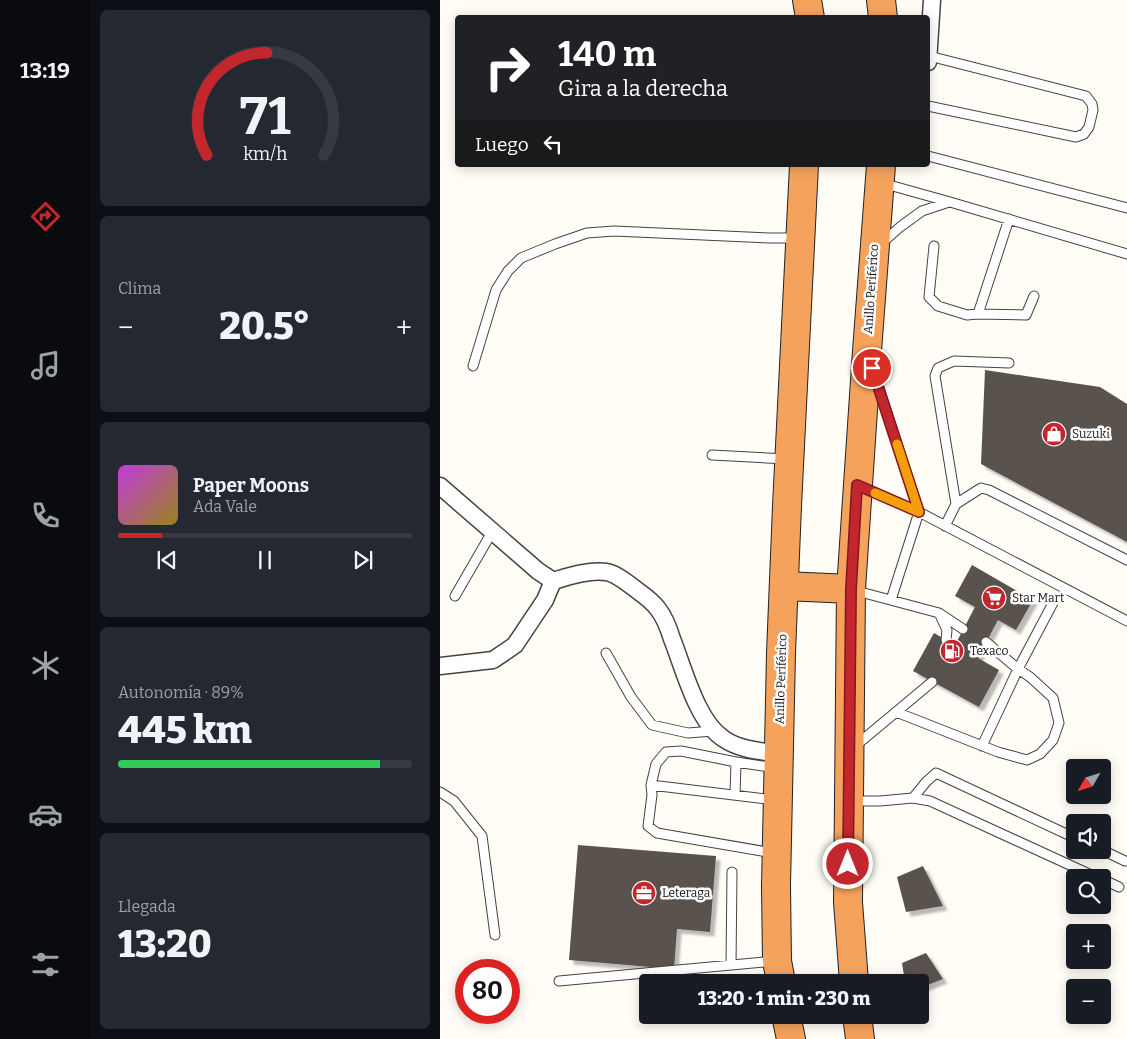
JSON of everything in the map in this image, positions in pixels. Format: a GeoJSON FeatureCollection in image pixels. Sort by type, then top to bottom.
{"type":"FeatureCollection","features":[{"type":"Feature","properties":{"kind":"highway"},"geometry":{"type":"LineString","coordinates":[[807,0],[810,15]]}},
{"type":"Feature","properties":{"kind":"highway"},"geometry":{"type":"LineString","coordinates":[[881,0],[883,15]]}},
{"type":"Feature","properties":{"kind":"highway","name":"Anillo Periférico"},"geometry":{"type":"LineString","coordinates":[[779,972],[776,886],[784,586],[804,167]]}},
{"type":"Feature","properties":{"kind":"highway","name":"Anillo Periférico"},"geometry":{"type":"LineString","coordinates":[[853,974],[848,902],[851,589],[880,174]]}},
{"type":"Feature","properties":{"kind":"highway"},"geometry":{"type":"LineString","coordinates":[[784,586],[851,589]]}},
{"type":"Feature","properties":{"kind":"highway"},"geometry":{"type":"LineString","coordinates":[[788,1024],[791,1039]]}},
{"type":"Feature","properties":{"kind":"highway"},"geometry":{"type":"LineString","coordinates":[[858,1024],[860,1039]]}},
{"type":"Feature","properties":{"kind":"street"},"geometry":{"type":"LineString","coordinates":[[930,30],[932,0]]}},
{"type":"Feature","properties":{"kind":"street"},"geometry":{"type":"LineString","coordinates":[[440,486],[492,532],[553,581]]}},
{"type":"Feature","properties":{"kind":"street"},"geometry":{"type":"LineString","coordinates":[[553,581],[584,572],[607,572],[626,582],[645,596],[658,608],[666,623],[696,704],[714,731],[724,740],[779,761]]}},
{"type":"Feature","properties":{"kind":"street"},"geometry":{"type":"LineString","coordinates":[[440,666],[493,660],[515,645],[545,600],[553,581]]}},
{"type":"Feature","properties":{"kind":"lane"},"geometry":{"type":"LineString","coordinates":[[930,59],[1086,96],[1092,104],[1093,110],[1089,128],[1084,134],[1076,137],[930,106]]}},
{"type":"Feature","properties":{"kind":"lane"},"geometry":{"type":"LineString","coordinates":[[930,157],[1127,208]]}},
{"type":"Feature","properties":{"kind":"lane"},"geometry":{"type":"LineString","coordinates":[[880,174],[950,202],[1127,254]]}},
{"type":"Feature","properties":{"kind":"lane"},"geometry":{"type":"LineString","coordinates":[[874,250],[900,226],[922,211],[950,202]]}},
{"type":"Feature","properties":{"kind":"lane"},"geometry":{"type":"LineString","coordinates":[[978,314],[1009,219]]}},
{"type":"Feature","properties":{"kind":"lane"},"geometry":{"type":"LineString","coordinates":[[473,366],[496,290],[508,271],[521,258],[555,244],[586,233],[614,231],[800,238]]}},
{"type":"Feature","properties":{"kind":"lane"},"geometry":{"type":"LineString","coordinates":[[934,246],[929,296],[938,306],[967,315],[1026,315],[1034,296]]}},
{"type":"Feature","properties":{"kind":"lane"},"geometry":{"type":"LineString","coordinates":[[867,350],[919,512],[891,600]]}},
{"type":"Feature","properties":{"kind":"lane"},"geometry":{"type":"LineString","coordinates":[[956,504],[935,376],[938,368],[954,361],[1009,363]]}},
{"type":"Feature","properties":{"kind":"lane"},"geometry":{"type":"LineString","coordinates":[[712,455],[790,459]]}},
{"type":"Feature","properties":{"kind":"lane"},"geometry":{"type":"LineString","coordinates":[[857,485],[919,512],[1127,621]]}},
{"type":"Feature","properties":{"kind":"lane"},"geometry":{"type":"LineString","coordinates":[[945,526],[956,504],[982,488],[1127,560]]}},
{"type":"Feature","properties":{"kind":"lane"},"geometry":{"type":"LineString","coordinates":[[455,596],[492,532]]}},
{"type":"Feature","properties":{"kind":"lane"},"geometry":{"type":"LineString","coordinates":[[851,589],[939,613],[963,629]]}},
{"type":"Feature","properties":{"kind":"lane"},"geometry":{"type":"LineString","coordinates":[[982,746],[1018,669],[1053,603]]}},
{"type":"Feature","properties":{"kind":"lane"},"geometry":{"type":"LineString","coordinates":[[939,613],[947,630],[946,640]]}},
{"type":"Feature","properties":{"kind":"lane"},"geometry":{"type":"LineString","coordinates":[[896,712],[998,752],[1027,760],[1040,754],[1053,740],[1059,723],[1053,698],[986,642]]}},
{"type":"Feature","properties":{"kind":"lane"},"geometry":{"type":"LineString","coordinates":[[606,653],[631,697],[652,725],[688,733],[714,731]]}},
{"type":"Feature","properties":{"kind":"lane"},"geometry":{"type":"LineString","coordinates":[[849,752],[932,682]]}},
{"type":"Feature","properties":{"kind":"lane"},"geometry":{"type":"LineString","coordinates":[[777,854],[657,833],[648,826],[652,796],[651,785],[656,764],[666,752],[681,751],[736,762],[779,761]]}},
{"type":"Feature","properties":{"kind":"lane"},"geometry":{"type":"LineString","coordinates":[[735,795],[736,762]]}},
{"type":"Feature","properties":{"kind":"lane"},"geometry":{"type":"LineString","coordinates":[[913,798],[936,773],[1066,834]]}},
{"type":"Feature","properties":{"kind":"lane"},"geometry":{"type":"LineString","coordinates":[[651,785],[778,800]]}},
{"type":"Feature","properties":{"kind":"lane"},"geometry":{"type":"LineString","coordinates":[[440,792],[454,801],[482,836],[495,935]]}},
{"type":"Feature","properties":{"kind":"lane"},"geometry":{"type":"LineString","coordinates":[[848,801],[913,798],[930,802],[1078,869]]}},
{"type":"Feature","properties":{"kind":"lane"},"geometry":{"type":"LineString","coordinates":[[1111,854],[1125,861]]}},
{"type":"Feature","properties":{"kind":"lane"},"geometry":{"type":"LineString","coordinates":[[731,965],[732,872]]}},
{"type":"Feature","properties":{"kind":"lane"},"geometry":{"type":"LineString","coordinates":[[1111,883],[1119,887]]}},
{"type":"Feature","properties":{"kind":"lane"},"geometry":{"type":"LineString","coordinates":[[559,981],[731,965],[779,972]]}},
{"type":"Feature","properties":{"kind":"building","name":"Suzuki"},"geometry":{"type":"Polygon","coordinates":[[[985,370],[1100,387],[1127,404],[1127,542],[981,464],[985,370]]]}},
{"type":"Feature","properties":{"kind":"building","name":"Texaco"},"geometry":{"type":"Polygon","coordinates":[[[972,565],[1033,600],[1016,630],[998,620],[978,658],[999,670],[979,707],[913,671],[934,633],[955,645],[975,607],[955,596],[972,565]]]}},
{"type":"Feature","properties":{"kind":"building","name":"Leteraga"},"geometry":{"type":"Polygon","coordinates":[[[578,845],[716,856],[710,932],[677,929],[674,969],[569,960],[578,845]]]}},
{"type":"Feature","properties":{"kind":"building"},"geometry":{"type":"Polygon","coordinates":[[[923,866],[943,906],[906,912],[897,877],[923,866]]]}},
{"type":"Feature","properties":{"kind":"building"},"geometry":{"type":"Polygon","coordinates":[[[926,953],[943,979],[929,984],[929,974],[904,974],[902,963],[926,953]]]}},
{"type":"Feature","properties":{"kind":"slow traffic"},"geometry":{"type":"LineString","coordinates":[[875,493],[919,512],[897,444]]}},
{"type":"Feature","properties":{"kind":"place","name":"Suzuki"},"geometry":{"type":"Point","coordinates":[1054,434]}},
{"type":"Feature","properties":{"kind":"place","name":"Star Mart"},"geometry":{"type":"Point","coordinates":[994,598]}},
{"type":"Feature","properties":{"kind":"place","name":"Texaco"},"geometry":{"type":"Point","coordinates":[952,651]}},
{"type":"Feature","properties":{"kind":"place","name":"Leteraga"},"geometry":{"type":"Point","coordinates":[644,893]}},
{"type":"Feature","properties":{"kind":"route"},"geometry":{"type":"LineString","coordinates":[[848,864],[851,589],[857,485],[919,512],[872,368]]}}]}
